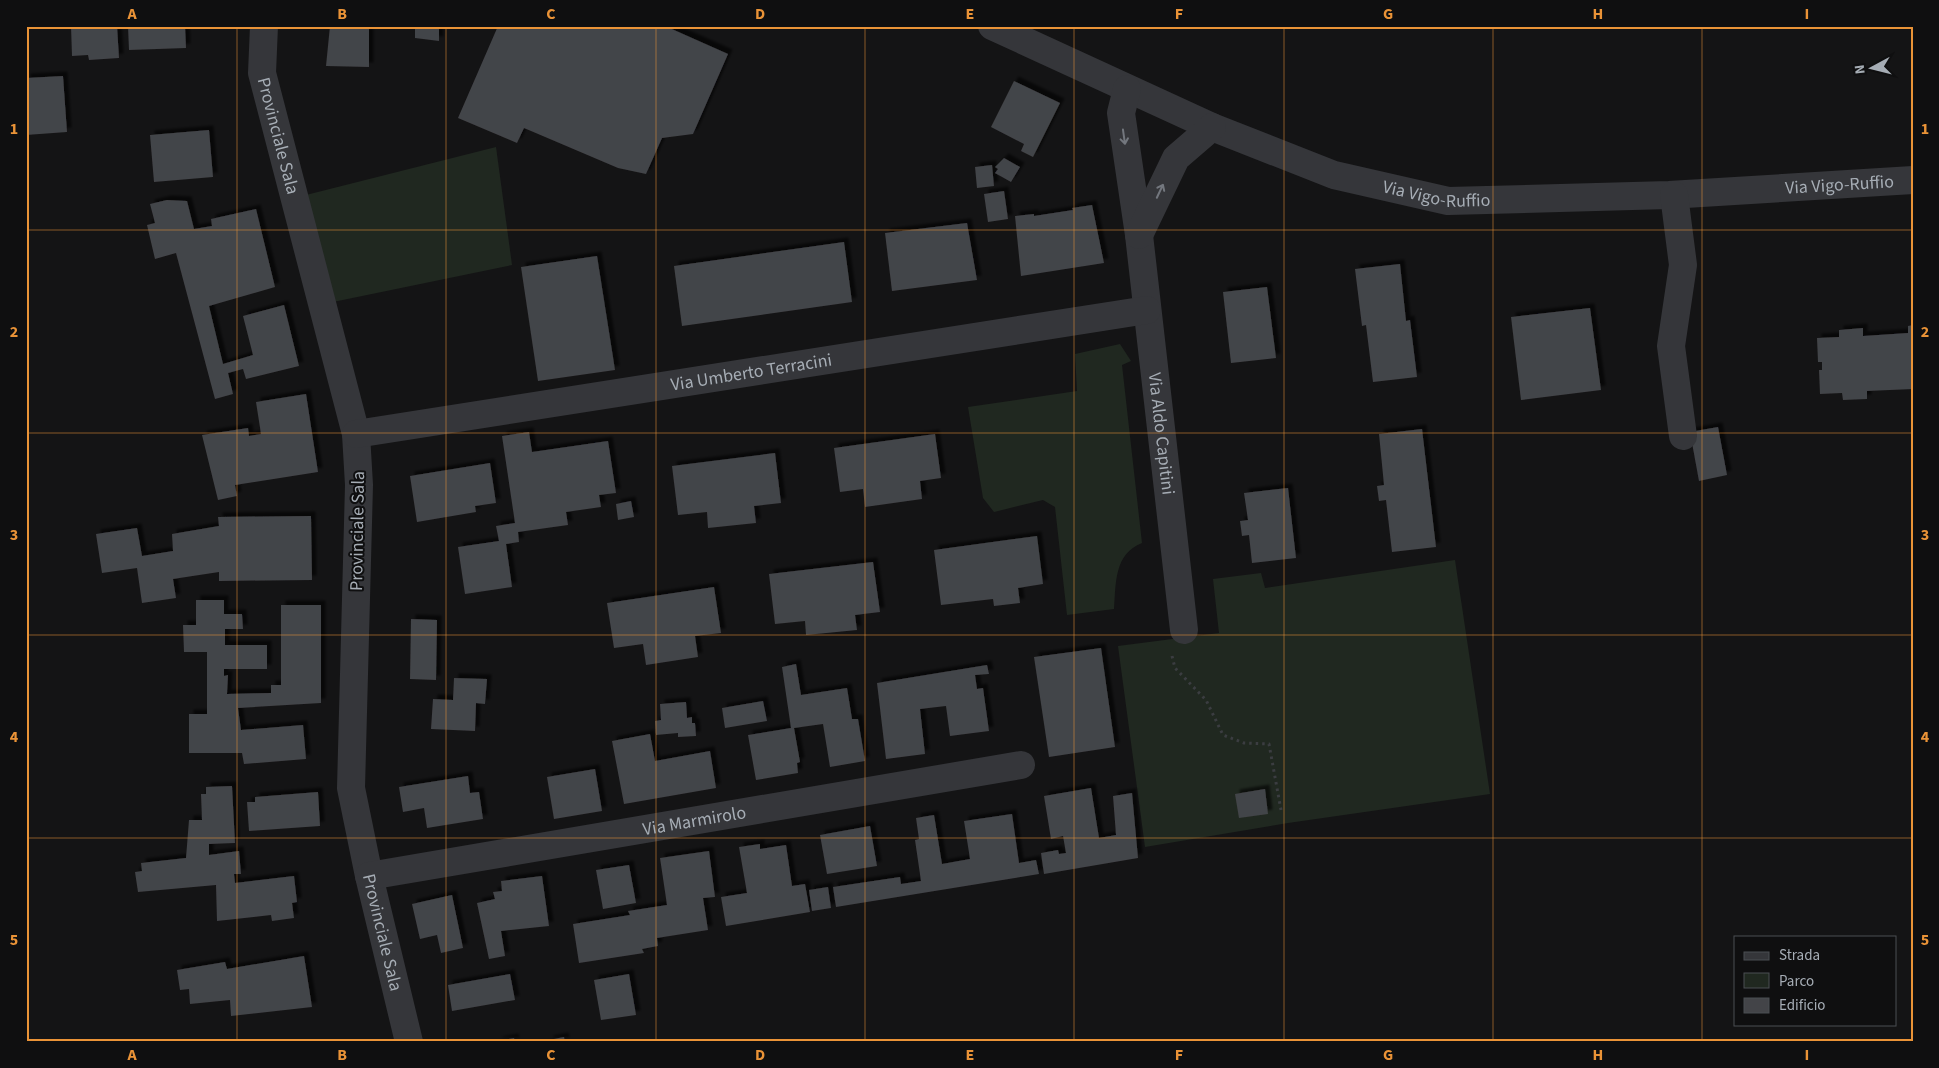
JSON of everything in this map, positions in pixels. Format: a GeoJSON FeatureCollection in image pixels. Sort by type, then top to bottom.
{"type":"FeatureCollection","features":[{"type":"Feature","properties":{"kind":"street","name":"Provinciale Sala"},"geometry":{"type":"LineString","coordinates":[[264,26],[262,74],[356,434],[359,486],[351,788],[369,876],[409,1042]]}},
{"type":"Feature","properties":{"kind":"street","name":"Via Vigo-Ruffio"},"geometry":{"type":"LineString","coordinates":[[992,26],[1212,127],[1334,175],[1448,201],[1674,195],[1913,180]]}},
{"type":"Feature","properties":{"kind":"street","name":"Via Aldo Capitini"},"geometry":{"type":"LineString","coordinates":[[1127,89],[1121,113],[1139,235],[1178,642]]}},
{"type":"Feature","properties":{"kind":"street"},"geometry":{"type":"LineString","coordinates":[[1139,235],[1176,158],[1212,127]]}},
{"type":"Feature","properties":{"kind":"street"},"geometry":{"type":"LineString","coordinates":[[1674,195],[1682,265],[1671,346],[1683,436]]}},
{"type":"Feature","properties":{"kind":"street","name":"Via Umberto Terracini"},"geometry":{"type":"LineString","coordinates":[[356,434],[1147,310]]}},
{"type":"Feature","properties":{"kind":"street","name":"Via Marmirolo"},"geometry":{"type":"LineString","coordinates":[[369,876],[1021,765]]}},
{"type":"Feature","properties":{"kind":"path"},"geometry":{"type":"LineString","coordinates":[[1178,642],[1175,668],[1206,700],[1224,734],[1244,743],[1269,744],[1281,810]]}},
{"type":"Feature","properties":{"kind":"green space"},"geometry":{"type":"Polygon","coordinates":[[[496,147],[512,265],[333,302],[306,195],[496,147]]]}},
{"type":"Feature","properties":{"kind":"green space"},"geometry":{"type":"Polygon","coordinates":[[[1120,344],[1131,361],[1122,365],[1142,543],[1126,554],[1121,562],[1116,580],[1114,609],[1067,615],[1055,507],[1043,500],[994,512],[983,498],[968,407],[1077,391],[1075,354],[1120,344]]]}},
{"type":"Feature","properties":{"kind":"green space"},"geometry":{"type":"Polygon","coordinates":[[[1455,560],[1490,794],[1288,823],[1145,847],[1118,646],[1219,633],[1213,579],[1261,573],[1265,588],[1455,560]]]}},
{"type":"Feature","properties":{"kind":"building"},"geometry":{"type":"Polygon","coordinates":[[[71,26],[117,26],[119,58],[89,60],[88,55],[72,56],[71,26]]]}},
{"type":"Feature","properties":{"kind":"building"},"geometry":{"type":"Polygon","coordinates":[[[128,26],[185,26],[186,48],[129,50],[128,26]]]}},
{"type":"Feature","properties":{"kind":"building"},"geometry":{"type":"Polygon","coordinates":[[[330,26],[369,26],[369,67],[326,66],[330,26]]]}},
{"type":"Feature","properties":{"kind":"building"},"geometry":{"type":"Polygon","coordinates":[[[415,26],[439,26],[439,41],[415,38],[415,26]]]}},
{"type":"Feature","properties":{"kind":"building"},"geometry":{"type":"Polygon","coordinates":[[[498,26],[665,26],[728,54],[693,134],[662,138],[646,174],[618,168],[524,128],[517,143],[458,118],[498,26]]]}},
{"type":"Feature","properties":{"kind":"building"},"geometry":{"type":"Polygon","coordinates":[[[1497,26],[1536,26],[1536,29],[1497,29],[1497,26]]]}},
{"type":"Feature","properties":{"kind":"building"},"geometry":{"type":"Polygon","coordinates":[[[63,76],[67,132],[26,135],[26,78],[63,76]]]}},
{"type":"Feature","properties":{"kind":"building"},"geometry":{"type":"Polygon","coordinates":[[[1014,81],[1060,103],[1033,157],[1021,151],[1024,144],[991,127],[1014,81]]]}},
{"type":"Feature","properties":{"kind":"building"},"geometry":{"type":"Polygon","coordinates":[[[209,130],[213,177],[154,182],[150,135],[209,130]]]}},
{"type":"Feature","properties":{"kind":"building"},"geometry":{"type":"Polygon","coordinates":[[[1004,158],[1020,167],[1011,182],[995,173],[998,169],[995,167],[1004,158]]]}},
{"type":"Feature","properties":{"kind":"building"},"geometry":{"type":"Polygon","coordinates":[[[992,165],[994,186],[977,188],[975,167],[992,165]]]}},
{"type":"Feature","properties":{"kind":"building"},"geometry":{"type":"Polygon","coordinates":[[[1004,191],[1008,219],[988,222],[984,194],[1004,191]]]}},
{"type":"Feature","properties":{"kind":"building"},"geometry":{"type":"Polygon","coordinates":[[[167,200],[187,201],[194,229],[212,226],[211,219],[256,209],[275,287],[209,306],[223,364],[253,355],[243,316],[284,305],[299,366],[246,379],[243,369],[228,373],[233,394],[215,399],[176,253],[155,259],[147,225],[155,223],[150,204],[167,200]]]}},
{"type":"Feature","properties":{"kind":"building"},"geometry":{"type":"Polygon","coordinates":[[[1092,205],[1104,263],[1021,276],[1015,216],[1034,214],[1034,216],[1092,205]]]}},
{"type":"Feature","properties":{"kind":"building"},"geometry":{"type":"Polygon","coordinates":[[[967,223],[977,280],[892,291],[885,233],[967,223]]]}},
{"type":"Feature","properties":{"kind":"building"},"geometry":{"type":"Polygon","coordinates":[[[844,242],[852,302],[682,326],[674,266],[844,242]]]}},
{"type":"Feature","properties":{"kind":"building"},"geometry":{"type":"Polygon","coordinates":[[[597,256],[615,370],[538,381],[521,267],[597,256]]]}},
{"type":"Feature","properties":{"kind":"building"},"geometry":{"type":"Polygon","coordinates":[[[1400,264],[1406,321],[1410,320],[1417,377],[1373,382],[1366,325],[1362,326],[1355,269],[1400,264]]]}},
{"type":"Feature","properties":{"kind":"building"},"geometry":{"type":"Polygon","coordinates":[[[1267,287],[1276,358],[1231,363],[1223,292],[1267,287]]]}},
{"type":"Feature","properties":{"kind":"building"},"geometry":{"type":"Polygon","coordinates":[[[1590,308],[1601,390],[1521,400],[1511,317],[1590,308]]]}},
{"type":"Feature","properties":{"kind":"building"},"geometry":{"type":"Polygon","coordinates":[[[1913,325],[1913,389],[1867,391],[1867,399],[1843,400],[1842,393],[1820,394],[1819,370],[1822,370],[1822,362],[1818,362],[1817,338],[1839,337],[1839,330],[1863,328],[1863,336],[1908,333],[1908,326],[1913,325]]]}},
{"type":"Feature","properties":{"kind":"building"},"geometry":{"type":"Polygon","coordinates":[[[306,394],[318,472],[235,485],[237,496],[218,500],[202,435],[248,428],[249,436],[261,434],[256,402],[306,394]]]}},
{"type":"Feature","properties":{"kind":"building"},"geometry":{"type":"Polygon","coordinates":[[[1718,427],[1727,475],[1699,481],[1690,432],[1718,427]]]}},
{"type":"Feature","properties":{"kind":"building"},"geometry":{"type":"Polygon","coordinates":[[[1422,429],[1436,547],[1392,552],[1386,500],[1379,501],[1377,486],[1384,485],[1379,434],[1422,429]]]}},
{"type":"Feature","properties":{"kind":"building"},"geometry":{"type":"Polygon","coordinates":[[[529,432],[532,452],[608,441],[616,493],[599,495],[601,507],[566,512],[568,525],[518,532],[519,542],[506,544],[512,587],[465,594],[458,547],[499,541],[496,526],[515,523],[502,436],[529,432]]]}},
{"type":"Feature","properties":{"kind":"building"},"geometry":{"type":"Polygon","coordinates":[[[935,434],[941,478],[920,481],[922,499],[865,507],[863,489],[840,492],[834,448],[935,434]]]}},
{"type":"Feature","properties":{"kind":"building"},"geometry":{"type":"Polygon","coordinates":[[[775,453],[781,503],[754,506],[756,523],[708,528],[707,512],[678,515],[672,466],[775,453]]]}},
{"type":"Feature","properties":{"kind":"building"},"geometry":{"type":"Polygon","coordinates":[[[490,463],[496,503],[475,506],[476,512],[417,522],[410,476],[490,463]]]}},
{"type":"Feature","properties":{"kind":"building"},"geometry":{"type":"Polygon","coordinates":[[[1288,488],[1296,558],[1252,563],[1249,535],[1242,536],[1240,521],[1248,520],[1244,493],[1288,488]]]}},
{"type":"Feature","properties":{"kind":"building"},"geometry":{"type":"Polygon","coordinates":[[[631,501],[634,517],[618,520],[616,504],[631,501]]]}},
{"type":"Feature","properties":{"kind":"building"},"geometry":{"type":"Polygon","coordinates":[[[311,516],[312,580],[219,581],[219,572],[173,579],[176,598],[142,603],[137,568],[102,573],[96,534],[137,528],[142,556],[173,551],[172,534],[219,526],[218,517],[311,516]]]}},
{"type":"Feature","properties":{"kind":"building"},"geometry":{"type":"Polygon","coordinates":[[[1037,536],[1043,584],[1018,588],[1020,603],[994,606],[993,599],[941,605],[934,550],[1037,536]]]}},
{"type":"Feature","properties":{"kind":"building"},"geometry":{"type":"Polygon","coordinates":[[[873,562],[880,612],[855,615],[857,630],[806,635],[805,621],[775,624],[769,574],[873,562]]]}},
{"type":"Feature","properties":{"kind":"building"},"geometry":{"type":"Polygon","coordinates":[[[714,587],[721,633],[695,636],[698,657],[646,665],[643,644],[614,648],[607,603],[714,587]]]}},
{"type":"Feature","properties":{"kind":"building"},"geometry":{"type":"Polygon","coordinates":[[[196,600],[224,600],[224,614],[242,614],[243,629],[225,629],[225,645],[267,645],[267,669],[224,669],[224,676],[228,675],[227,694],[271,693],[271,685],[281,685],[281,605],[321,605],[321,703],[238,708],[241,730],[303,725],[306,759],[244,764],[242,753],[189,753],[189,714],[207,714],[207,652],[184,652],[183,625],[196,625],[196,600]]]}},
{"type":"Feature","properties":{"kind":"building"},"geometry":{"type":"Polygon","coordinates":[[[411,619],[437,620],[436,680],[410,679],[411,619]]]}},
{"type":"Feature","properties":{"kind":"building"},"geometry":{"type":"Polygon","coordinates":[[[1101,648],[1115,747],[1049,757],[1034,657],[1101,648]]]}},
{"type":"Feature","properties":{"kind":"building"},"geometry":{"type":"Polygon","coordinates":[[[796,664],[801,695],[847,688],[852,719],[858,719],[865,761],[830,767],[823,724],[794,728],[800,762],[797,763],[798,773],[756,780],[748,735],[791,728],[782,667],[796,664]]]}},
{"type":"Feature","properties":{"kind":"building"},"geometry":{"type":"Polygon","coordinates":[[[987,665],[989,674],[975,675],[977,689],[983,688],[989,731],[950,736],[946,706],[920,709],[925,754],[886,759],[877,683],[987,665]]]}},
{"type":"Feature","properties":{"kind":"building"},"geometry":{"type":"Polygon","coordinates":[[[454,678],[487,679],[485,704],[476,703],[475,731],[431,729],[433,699],[453,700],[454,678]]]}},
{"type":"Feature","properties":{"kind":"building"},"geometry":{"type":"Polygon","coordinates":[[[763,701],[767,721],[725,728],[722,708],[763,701]]]}},
{"type":"Feature","properties":{"kind":"building"},"geometry":{"type":"Polygon","coordinates":[[[686,702],[687,718],[692,717],[692,723],[695,723],[696,736],[678,737],[678,733],[656,735],[655,721],[661,720],[660,704],[686,702]]]}},
{"type":"Feature","properties":{"kind":"building"},"geometry":{"type":"Polygon","coordinates":[[[650,734],[655,761],[710,751],[716,788],[624,804],[612,741],[650,734]]]}},
{"type":"Feature","properties":{"kind":"building"},"geometry":{"type":"Polygon","coordinates":[[[595,769],[602,811],[554,819],[547,777],[595,769]]]}},
{"type":"Feature","properties":{"kind":"building"},"geometry":{"type":"Polygon","coordinates":[[[468,776],[470,793],[479,792],[483,819],[427,828],[424,808],[403,812],[399,787],[468,776]]]}},
{"type":"Feature","properties":{"kind":"building"},"geometry":{"type":"Polygon","coordinates":[[[232,786],[235,843],[209,844],[209,855],[239,851],[241,874],[234,874],[235,883],[294,876],[297,902],[292,903],[294,918],[272,921],[271,915],[217,921],[216,885],[138,892],[135,872],[142,871],[141,863],[186,858],[189,820],[202,820],[201,794],[206,794],[206,787],[232,786]]]}},
{"type":"Feature","properties":{"kind":"building"},"geometry":{"type":"Polygon","coordinates":[[[1091,788],[1099,838],[1116,835],[1113,796],[1132,793],[1138,858],[1044,874],[1041,853],[1058,850],[1059,854],[1066,853],[1063,836],[1051,839],[1044,796],[1091,788]]]}},
{"type":"Feature","properties":{"kind":"building"},"geometry":{"type":"Polygon","coordinates":[[[1265,789],[1268,814],[1239,818],[1235,794],[1265,789]]]}},
{"type":"Feature","properties":{"kind":"building"},"geometry":{"type":"Polygon","coordinates":[[[318,792],[320,826],[249,831],[247,802],[255,802],[255,797],[318,792]]]}},
{"type":"Feature","properties":{"kind":"building"},"geometry":{"type":"Polygon","coordinates":[[[1012,814],[1019,863],[1036,860],[1039,874],[836,907],[833,887],[900,877],[901,884],[921,881],[915,840],[919,839],[916,818],[934,815],[942,864],[970,859],[964,821],[1012,814]]]}},
{"type":"Feature","properties":{"kind":"building"},"geometry":{"type":"Polygon","coordinates":[[[870,826],[877,866],[827,874],[820,835],[870,826]]]}},
{"type":"Feature","properties":{"kind":"building"},"geometry":{"type":"Polygon","coordinates":[[[760,844],[760,849],[786,845],[792,886],[805,884],[810,912],[726,926],[721,897],[747,893],[739,847],[760,844]]]}},
{"type":"Feature","properties":{"kind":"building"},"geometry":{"type":"Polygon","coordinates":[[[709,851],[715,897],[703,898],[708,930],[657,938],[658,946],[642,949],[644,953],[579,963],[573,924],[630,915],[628,911],[667,905],[660,858],[709,851]]]}},
{"type":"Feature","properties":{"kind":"building"},"geometry":{"type":"Polygon","coordinates":[[[629,865],[636,903],[603,909],[596,870],[629,865]]]}},
{"type":"Feature","properties":{"kind":"building"},"geometry":{"type":"Polygon","coordinates":[[[542,876],[549,926],[501,931],[505,956],[489,959],[477,903],[495,899],[493,892],[502,891],[501,881],[542,876]]]}},
{"type":"Feature","properties":{"kind":"building"},"geometry":{"type":"Polygon","coordinates":[[[828,887],[831,908],[812,911],[809,890],[828,887]]]}},
{"type":"Feature","properties":{"kind":"building"},"geometry":{"type":"Polygon","coordinates":[[[452,895],[463,948],[441,953],[437,935],[420,939],[412,904],[452,895]]]}},
{"type":"Feature","properties":{"kind":"building"},"geometry":{"type":"Polygon","coordinates":[[[304,956],[312,1007],[231,1016],[230,1000],[190,1004],[189,989],[180,990],[177,970],[225,962],[227,969],[304,956]]]}},
{"type":"Feature","properties":{"kind":"building"},"geometry":{"type":"Polygon","coordinates":[[[510,974],[515,1000],[452,1011],[448,985],[510,974]]]}},
{"type":"Feature","properties":{"kind":"building"},"geometry":{"type":"Polygon","coordinates":[[[629,974],[636,1015],[601,1020],[594,980],[629,974]]]}},
{"type":"Feature","properties":{"kind":"building"},"geometry":{"type":"Polygon","coordinates":[[[564,1037],[565,1042],[549,1042],[549,1040],[564,1037]]]}},
{"type":"Feature","properties":{"kind":"building"},"geometry":{"type":"Polygon","coordinates":[[[514,1038],[515,1042],[498,1042],[498,1041],[514,1038]]]}}]}
